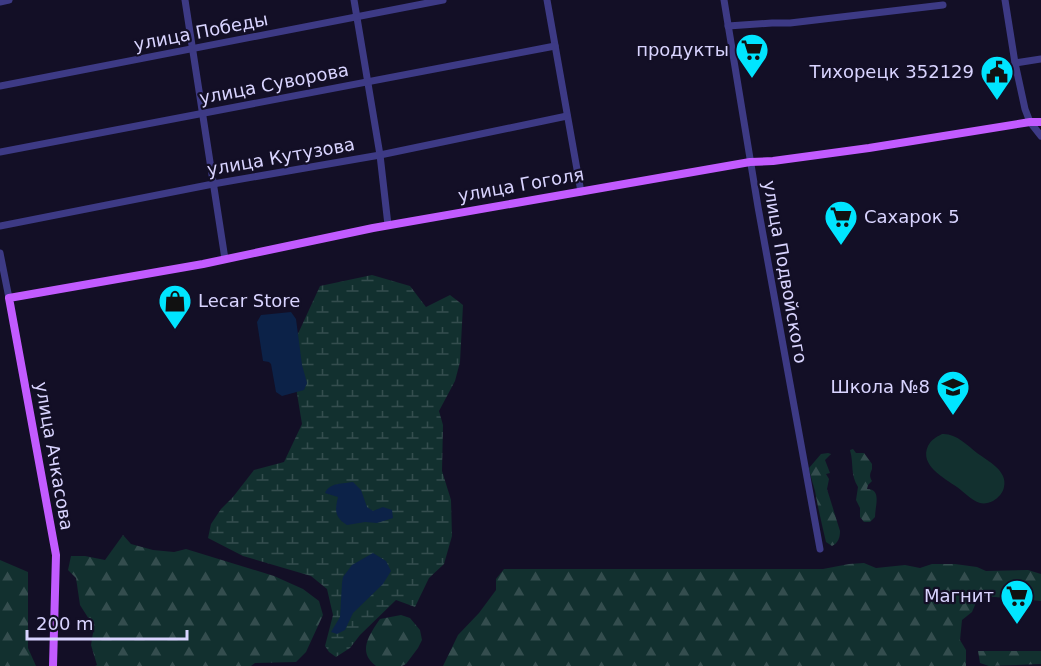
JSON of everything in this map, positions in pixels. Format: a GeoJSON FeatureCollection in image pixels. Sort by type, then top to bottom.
{"type":"FeatureCollection","features":[{"type":"Feature","properties":{"kind":"main road","name":"улица Гоголя"},"geometry":{"type":"LineString","coordinates":[[9,298],[225,259],[388,225],[750,162],[869,148],[1041,122]]}},
{"type":"Feature","properties":{"kind":"main road","name":"улица Ачкасова"},"geometry":{"type":"LineString","coordinates":[[9,298],[56,555],[53,666]]}},
{"type":"Feature","properties":{"kind":"street"},"geometry":{"type":"LineString","coordinates":[[0,2],[9,0]]}},
{"type":"Feature","properties":{"kind":"street"},"geometry":{"type":"LineString","coordinates":[[185,0],[225,259]]}},
{"type":"Feature","properties":{"kind":"street"},"geometry":{"type":"LineString","coordinates":[[354,0],[380,155],[388,225]]}},
{"type":"Feature","properties":{"kind":"street","name":"улица Победы"},"geometry":{"type":"LineString","coordinates":[[0,86],[443,0]]}},
{"type":"Feature","properties":{"kind":"street"},"geometry":{"type":"LineString","coordinates":[[547,0],[582,192]]}},
{"type":"Feature","properties":{"kind":"street","name":"улица Подвойского"},"geometry":{"type":"LineString","coordinates":[[724,0],[750,162],[820,549]]}},
{"type":"Feature","properties":{"kind":"street"},"geometry":{"type":"LineString","coordinates":[[1005,0],[1025,109],[1030,122],[1041,136]]}},
{"type":"Feature","properties":{"kind":"street"},"geometry":{"type":"LineString","coordinates":[[728,26],[790,23],[943,5]]}},
{"type":"Feature","properties":{"kind":"street","name":"улица Суворова"},"geometry":{"type":"LineString","coordinates":[[0,152],[555,46]]}},
{"type":"Feature","properties":{"kind":"street"},"geometry":{"type":"LineString","coordinates":[[1015,63],[1041,59]]}},
{"type":"Feature","properties":{"kind":"street","name":"улица Кутузова"},"geometry":{"type":"LineString","coordinates":[[0,226],[213,184],[380,155],[567,116]]}},
{"type":"Feature","properties":{"kind":"street","name":"улица Ачкасова"},"geometry":{"type":"LineString","coordinates":[[0,253],[9,298]]}},
{"type":"Feature","properties":{"kind":"green space"},"geometry":{"type":"Polygon","coordinates":[[[372,275],[410,286],[426,307],[450,295],[463,305],[460,362],[455,381],[439,411],[443,425],[442,471],[451,500],[452,536],[444,564],[429,578],[415,607],[396,600],[350,648],[336,657],[325,646],[333,615],[327,589],[311,576],[243,556],[208,538],[211,524],[221,509],[254,470],[284,462],[302,424],[290,351],[320,286],[372,275]]]}},
{"type":"Feature","properties":{"kind":"green space"},"geometry":{"type":"Polygon","coordinates":[[[942,434],[952,435],[961,440],[1000,471],[1004,487],[997,498],[986,503],[977,502],[934,470],[926,453],[931,442],[942,434]]]}},
{"type":"Feature","properties":{"kind":"green space"},"geometry":{"type":"Polygon","coordinates":[[[853,449],[856,453],[864,453],[872,464],[870,478],[872,481],[867,489],[875,492],[877,499],[875,517],[870,522],[864,522],[860,517],[860,508],[856,500],[858,487],[854,478],[850,450],[853,449]]]}},
{"type":"Feature","properties":{"kind":"green space"},"geometry":{"type":"Polygon","coordinates":[[[821,454],[831,454],[825,460],[830,473],[826,474],[829,479],[827,489],[840,531],[838,540],[832,546],[826,542],[809,468],[821,454]]]}},
{"type":"Feature","properties":{"kind":"green space"},"geometry":{"type":"Polygon","coordinates":[[[123,535],[131,544],[153,550],[174,552],[186,549],[274,576],[303,589],[319,601],[323,615],[306,652],[296,662],[255,663],[251,666],[95,666],[97,665],[91,645],[94,627],[80,605],[76,578],[68,570],[71,556],[105,560],[123,535]]]}},
{"type":"Feature","properties":{"kind":"green space"},"geometry":{"type":"Polygon","coordinates":[[[0,560],[28,572],[28,648],[36,666],[0,666],[0,560]]]}},
{"type":"Feature","properties":{"kind":"green space"},"geometry":{"type":"Polygon","coordinates":[[[864,563],[876,568],[905,565],[920,568],[932,564],[955,564],[977,567],[986,571],[1028,570],[1041,574],[1041,601],[983,596],[978,598],[972,612],[962,620],[960,640],[966,650],[966,666],[443,666],[458,635],[479,613],[496,590],[496,579],[504,569],[823,569],[864,563]]]}},
{"type":"Feature","properties":{"kind":"green space"},"geometry":{"type":"Polygon","coordinates":[[[401,615],[410,618],[420,630],[422,640],[406,664],[376,666],[367,655],[369,637],[380,619],[401,615]]]}},
{"type":"Feature","properties":{"kind":"green space"},"geometry":{"type":"Polygon","coordinates":[[[978,651],[1041,651],[1041,664],[989,666],[980,663],[978,651]]]}},
{"type":"Feature","properties":{"kind":"water"},"geometry":{"type":"Polygon","coordinates":[[[291,312],[296,319],[302,365],[307,383],[304,390],[282,396],[276,392],[271,364],[263,361],[257,322],[261,315],[291,312]]]}},
{"type":"Feature","properties":{"kind":"water"},"geometry":{"type":"Polygon","coordinates":[[[353,482],[361,490],[367,507],[373,511],[383,507],[392,510],[393,518],[377,523],[347,525],[343,522],[336,513],[338,497],[325,493],[333,485],[353,482]]]}},
{"type":"Feature","properties":{"kind":"water"},"geometry":{"type":"Polygon","coordinates":[[[373,553],[386,561],[391,571],[383,584],[353,613],[345,630],[337,634],[331,632],[340,617],[343,577],[352,565],[373,553]]]}},
{"type":"Feature","properties":{"kind":"place","name":"продукты"},"geometry":{"type":"Point","coordinates":[752,79]}},
{"type":"Feature","properties":{"kind":"place","name":"Тихорецк 352129"},"geometry":{"type":"Point","coordinates":[997,101]}},
{"type":"Feature","properties":{"kind":"place","name":"Сахарок 5"},"geometry":{"type":"Point","coordinates":[841,246]}},
{"type":"Feature","properties":{"kind":"place","name":"Lecar Store"},"geometry":{"type":"Point","coordinates":[175,330]}},
{"type":"Feature","properties":{"kind":"place","name":"Школа №8"},"geometry":{"type":"Point","coordinates":[953,416]}},
{"type":"Feature","properties":{"kind":"place","name":"Магнит"},"geometry":{"type":"Point","coordinates":[1017,625]}}]}
